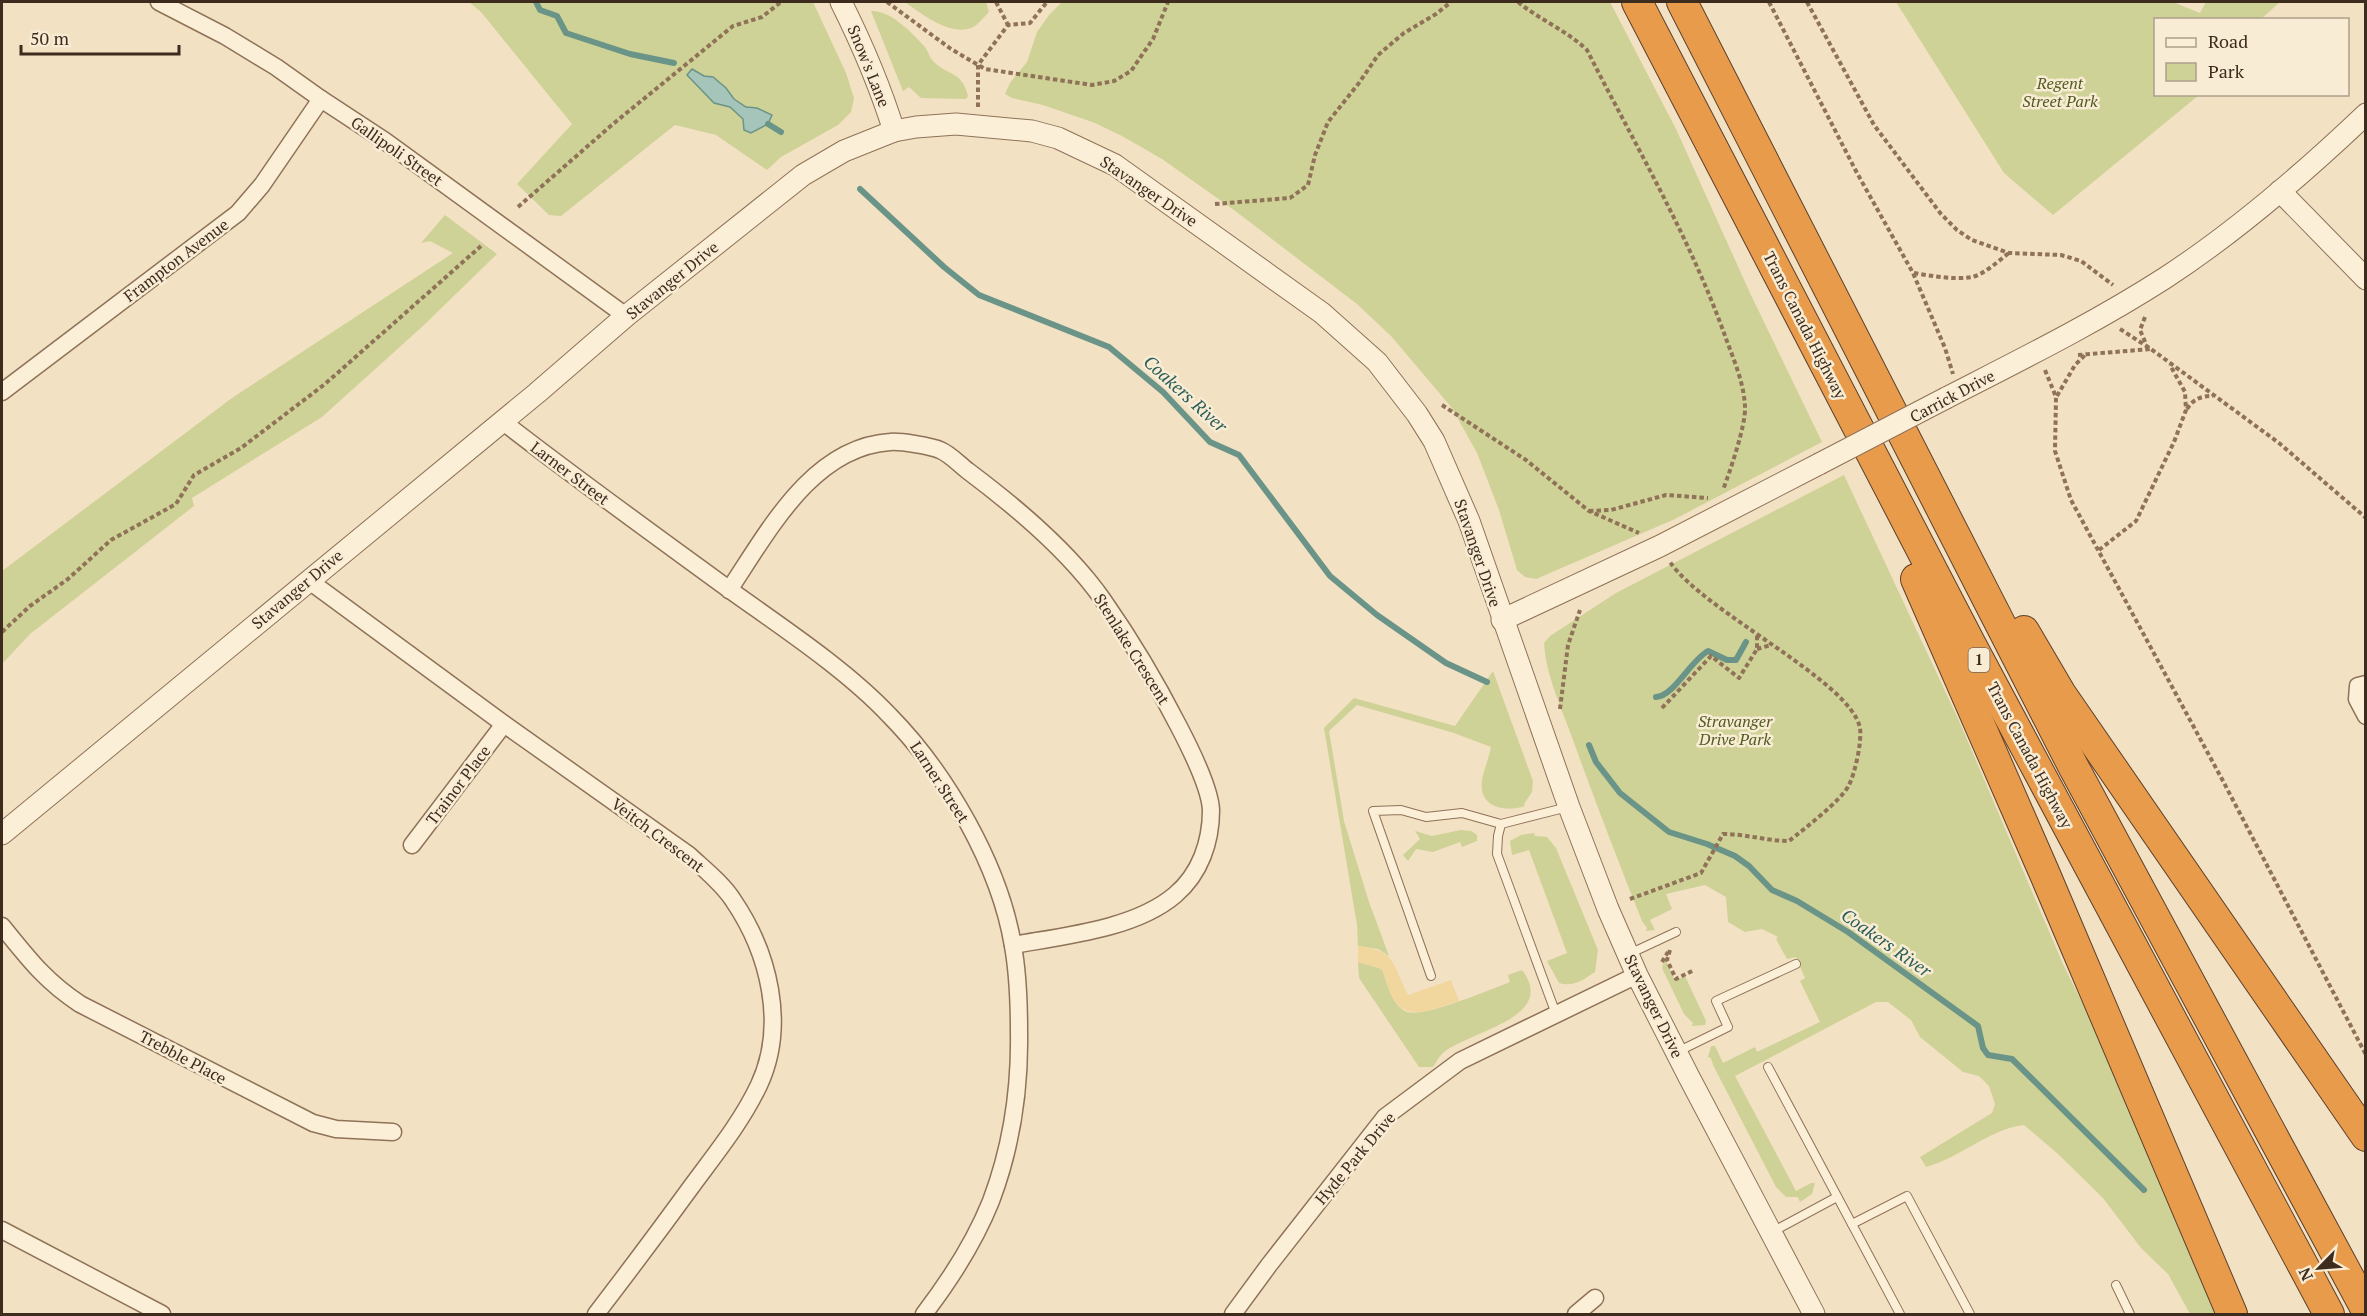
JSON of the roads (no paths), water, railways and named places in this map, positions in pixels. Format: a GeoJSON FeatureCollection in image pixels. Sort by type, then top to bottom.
{"type":"FeatureCollection","features":[{"type":"Feature","properties":{"kind":"highway","name":"Trans Canada Highway"},"geometry":{"type":"LineString","coordinates":[[1637,2],[1982,667],[2329,1314]]}},
{"type":"Feature","properties":{"kind":"highway","name":"Trans Canada Highway"},"geometry":{"type":"LineString","coordinates":[[1682,2],[2073,766],[2366,1309]]}},
{"type":"Feature","properties":{"kind":"highway"},"geometry":{"type":"LineString","coordinates":[[1805,244],[2061,694],[2366,1136]]}},
{"type":"Feature","properties":{"kind":"highway"},"geometry":{"type":"LineString","coordinates":[[1813,339],[2232,1314]]}},
{"type":"Feature","properties":{"kind":"street","name":"Gallipoli Street"},"geometry":{"type":"LineString","coordinates":[[159,2],[235,42],[276,67],[385,141],[626,316]]}},
{"type":"Feature","properties":{"kind":"street","name":"Snow's Lane"},"geometry":{"type":"LineString","coordinates":[[841,2],[883,93],[894,131]]}},
{"type":"Feature","properties":{"kind":"street","name":"Frampton Avenue"},"geometry":{"type":"LineString","coordinates":[[2,392],[238,213],[262,185],[321,99]]}},
{"type":"Feature","properties":{"kind":"street","name":"Carrick Drive"},"geometry":{"type":"LineString","coordinates":[[1502,620],[1660,546],[1819,464],[2053,343],[2166,277],[2280,191],[2366,114]]}},
{"type":"Feature","properties":{"kind":"street","name":"Stavanger Drive"},"geometry":{"type":"LineString","coordinates":[[2,834],[787,185],[843,151],[894,131],[938,124],[1041,133],[1058,138],[1115,165],[1322,313],[1377,362],[1398,388],[1434,441],[1469,521],[1569,807],[1629,955],[1676,1052],[1814,1314]]}},
{"type":"Feature","properties":{"kind":"street"},"geometry":{"type":"LineString","coordinates":[[2280,191],[2366,279]]}},
{"type":"Feature","properties":{"kind":"street","name":"Larner Street"},"geometry":{"type":"LineString","coordinates":[[502,421],[843,675],[889,714],[913,741],[956,803],[976,839],[998,891],[1013,945],[1019,1008],[1019,1056],[1014,1109],[991,1201],[967,1250],[924,1314]]}},
{"type":"Feature","properties":{"kind":"street","name":"Stenlake Crescent"},"geometry":{"type":"LineString","coordinates":[[729,590],[774,523],[808,481],[849,452],[891,442],[941,450],[999,494],[1052,541],[1102,598],[1150,672],[1197,761],[1211,807],[1206,849],[1194,873],[1177,894],[1154,910],[1127,922],[1013,945]]}},
{"type":"Feature","properties":{"kind":"street","name":"Veitch Crescent"},"geometry":{"type":"LineString","coordinates":[[308,580],[504,724],[689,855],[716,879],[732,898],[748,925],[770,984],[773,1016],[769,1052],[760,1083],[737,1126],[596,1314]]}},
{"type":"Feature","properties":{"kind":"street"},"geometry":{"type":"LineString","coordinates":[[2366,684],[2358,686],[2356,695],[2366,716]]}},
{"type":"Feature","properties":{"kind":"street","name":"Trainor Place"},"geometry":{"type":"LineString","coordinates":[[412,845],[504,724]]}},
{"type":"Feature","properties":{"kind":"street","name":"Trebble Place"},"geometry":{"type":"LineString","coordinates":[[2,926],[38,971],[55,987],[80,1004],[313,1124],[336,1129],[393,1132]]}},
{"type":"Feature","properties":{"kind":"street","name":"Hyde Park Drive"},"geometry":{"type":"LineString","coordinates":[[1233,1314],[1385,1117],[1460,1062],[1638,975]]}},
{"type":"Feature","properties":{"kind":"street"},"geometry":{"type":"LineString","coordinates":[[2,1230],[162,1314]]}},
{"type":"Feature","properties":{"kind":"street"},"geometry":{"type":"LineString","coordinates":[[1576,1314],[1595,1298]]}},
{"type":"Feature","properties":{"kind":"lane"},"geometry":{"type":"LineString","coordinates":[[1431,976],[1373,811],[1401,810],[1426,817],[1462,813],[1502,824],[1569,807]]}},
{"type":"Feature","properties":{"kind":"lane"},"geometry":{"type":"LineString","coordinates":[[1502,824],[1498,836],[1497,854],[1556,1014]]}},
{"type":"Feature","properties":{"kind":"lane"},"geometry":{"type":"LineString","coordinates":[[1629,955],[1676,932]]}},
{"type":"Feature","properties":{"kind":"lane"},"geometry":{"type":"LineString","coordinates":[[1676,1052],[1728,1027],[1716,1002],[1796,964]]}},
{"type":"Feature","properties":{"kind":"lane"},"geometry":{"type":"LineString","coordinates":[[1768,1067],[1900,1314]]}},
{"type":"Feature","properties":{"kind":"lane"},"geometry":{"type":"LineString","coordinates":[[1852,1224],[1907,1196],[1970,1314]]}},
{"type":"Feature","properties":{"kind":"lane"},"geometry":{"type":"LineString","coordinates":[[1770,1233],[1837,1197]]}},
{"type":"Feature","properties":{"kind":"lane"},"geometry":{"type":"LineString","coordinates":[[2116,1285],[2130,1314]]}},
{"type":"Feature","properties":{"kind":"water"},"geometry":{"type":"Polygon","coordinates":[[[692,69],[704,76],[713,77],[726,88],[734,99],[746,107],[757,108],[772,115],[768,124],[751,133],[744,130],[743,119],[730,107],[714,103],[687,75],[692,69]]]}},
{"type":"Feature","properties":{"kind":"waterway","name":"Coakers River"},"geometry":{"type":"LineString","coordinates":[[536,2],[540,10],[557,16],[566,33],[630,54],[674,63]]}},
{"type":"Feature","properties":{"kind":"waterway","name":"Coakers River"},"geometry":{"type":"LineString","coordinates":[[768,124],[781,132]]}},
{"type":"Feature","properties":{"kind":"waterway","name":"Coakers River"},"geometry":{"type":"LineString","coordinates":[[860,189],[944,267],[979,295],[1109,347],[1163,392],[1210,442],[1239,455],[1330,576],[1377,615],[1446,663],[1487,682]]}},
{"type":"Feature","properties":{"kind":"waterway"},"geometry":{"type":"LineString","coordinates":[[1656,697],[1663,695],[1676,685],[1695,662],[1708,651],[1727,660],[1736,660],[1746,642]]}},
{"type":"Feature","properties":{"kind":"waterway","name":"Coakers River"},"geometry":{"type":"LineString","coordinates":[[1589,745],[1596,762],[1620,793],[1669,832],[1735,856],[1749,866],[1772,890],[1797,901],[1848,932],[1978,1026],[1983,1048],[1988,1055],[2012,1059],[2144,1190]]}},
{"type":"Feature","properties":{"kind":"park label","name":"Regent Street Park"},"geometry":{"type":"Point","coordinates":[2060,92]}},
{"type":"Feature","properties":{"kind":"park label","name":"Stravanger Drive Park"},"geometry":{"type":"Point","coordinates":[1735,730]}}]}
